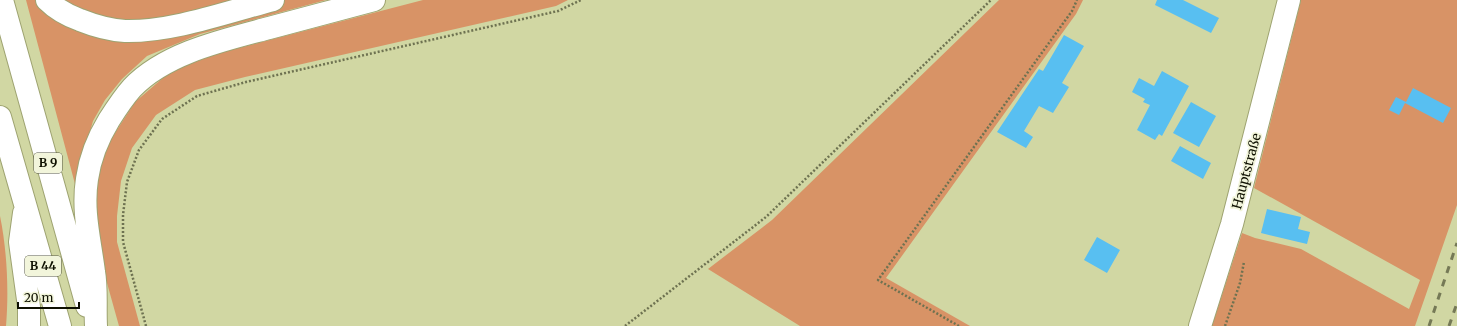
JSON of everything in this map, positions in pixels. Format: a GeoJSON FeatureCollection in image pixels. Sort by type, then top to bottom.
{"type":"FeatureCollection","features":[{"type":"Feature","properties":{"kind":"main road","name":"B 9"},"geometry":{"type":"LineString","coordinates":[[2,0],[94,326]]}},
{"type":"Feature","properties":{"kind":"main road"},"geometry":{"type":"LineString","coordinates":[[47,0],[73,18],[99,27],[124,31],[148,30],[174,26],[273,0]]}},
{"type":"Feature","properties":{"kind":"main road"},"geometry":{"type":"LineString","coordinates":[[94,326],[95,273],[84,207],[87,178],[93,152],[104,128],[119,104],[133,87],[155,70],[177,57],[197,49],[231,38],[374,0]]}},
{"type":"Feature","properties":{"kind":"main road","name":"Hauptstraße"},"geometry":{"type":"LineString","coordinates":[[1200,326],[1232,224],[1287,8]]}},
{"type":"Feature","properties":{"kind":"main road","name":"B 9"},"geometry":{"type":"LineString","coordinates":[[0,117],[25,206]]}},
{"type":"Feature","properties":{"kind":"main road"},"geometry":{"type":"LineString","coordinates":[[25,206],[20,242],[29,307],[29,326]]}},
{"type":"Feature","properties":{"kind":"main road","name":"B 44"},"geometry":{"type":"LineString","coordinates":[[25,206],[60,326]]}},
{"type":"Feature","properties":{"kind":"path"},"geometry":{"type":"LineString","coordinates":[[146,326],[123,242],[123,215],[128,182],[139,150],[162,119],[197,96],[254,80],[558,12],[581,0]]}},
{"type":"Feature","properties":{"kind":"path"},"geometry":{"type":"LineString","coordinates":[[625,326],[766,217],[991,0]]}},
{"type":"Feature","properties":{"kind":"path"},"geometry":{"type":"LineString","coordinates":[[959,326],[878,280],[1072,11],[1077,0]]}},
{"type":"Feature","properties":{"kind":"shaded area"},"geometry":{"type":"Polygon","coordinates":[[[26,0],[326,0],[200,34],[147,56],[122,79],[105,100],[93,121],[75,184],[26,0]]]}},
{"type":"Feature","properties":{"kind":"shaded area"},"geometry":{"type":"Polygon","coordinates":[[[423,0],[568,0],[556,6],[245,77],[195,90],[156,115],[132,148],[121,181],[117,216],[117,242],[140,326],[119,326],[100,258],[96,199],[99,170],[111,139],[135,102],[171,71],[219,53],[423,0]]]}},
{"type":"Feature","properties":{"kind":"shaded area"},"geometry":{"type":"Polygon","coordinates":[[[999,0],[1083,0],[1076,14],[886,278],[970,326],[800,326],[708,269],[772,220],[999,0]]]}},
{"type":"Feature","properties":{"kind":"shaded area"},"geometry":{"type":"Polygon","coordinates":[[[1301,0],[1457,0],[1457,205],[1415,326],[1212,326],[1242,233],[1255,238],[1301,249],[1409,309],[1420,280],[1254,188],[1301,0]]]}},
{"type":"Feature","properties":{"kind":"shaded area"},"geometry":{"type":"Polygon","coordinates":[[[0,216],[7,271],[6,326],[0,326],[0,216]]]}},
{"type":"Feature","properties":{"kind":"building"},"geometry":{"type":"Polygon","coordinates":[[[1157,0],[1183,0],[1219,18],[1211,33],[1155,5],[1157,0]]]}},
{"type":"Feature","properties":{"kind":"building"},"geometry":{"type":"Polygon","coordinates":[[[1064,35],[1084,46],[1062,83],[1069,87],[1053,113],[1039,106],[1024,131],[1033,137],[1026,148],[997,132],[1039,69],[1043,71],[1064,35]]]}},
{"type":"Feature","properties":{"kind":"building"},"geometry":{"type":"Polygon","coordinates":[[[1162,71],[1189,86],[1162,136],[1159,134],[1155,140],[1137,130],[1150,105],[1143,102],[1145,99],[1132,92],[1139,78],[1154,86],[1162,71]]]}},
{"type":"Feature","properties":{"kind":"building"},"geometry":{"type":"Polygon","coordinates":[[[1413,88],[1451,108],[1443,123],[1405,103],[1399,115],[1389,110],[1396,97],[1406,102],[1413,88]]]}},
{"type":"Feature","properties":{"kind":"building"},"geometry":{"type":"Polygon","coordinates":[[[1191,102],[1216,116],[1199,147],[1173,133],[1191,102]]]}},
{"type":"Feature","properties":{"kind":"building"},"geometry":{"type":"Polygon","coordinates":[[[1180,146],[1211,163],[1203,179],[1171,161],[1180,146]]]}},
{"type":"Feature","properties":{"kind":"building"},"geometry":{"type":"Polygon","coordinates":[[[1267,209],[1301,217],[1298,229],[1310,232],[1307,244],[1261,233],[1267,209]]]}},
{"type":"Feature","properties":{"kind":"building"},"geometry":{"type":"Polygon","coordinates":[[[1097,237],[1120,250],[1107,273],[1084,260],[1097,237]]]}},
{"type":"Feature","properties":{"kind":"railway"},"geometry":{"type":"LineString","coordinates":[[1429,326],[1457,243]]}},
{"type":"Feature","properties":{"kind":"railway"},"geometry":{"type":"LineString","coordinates":[[1449,326],[1457,303]]}}]}
